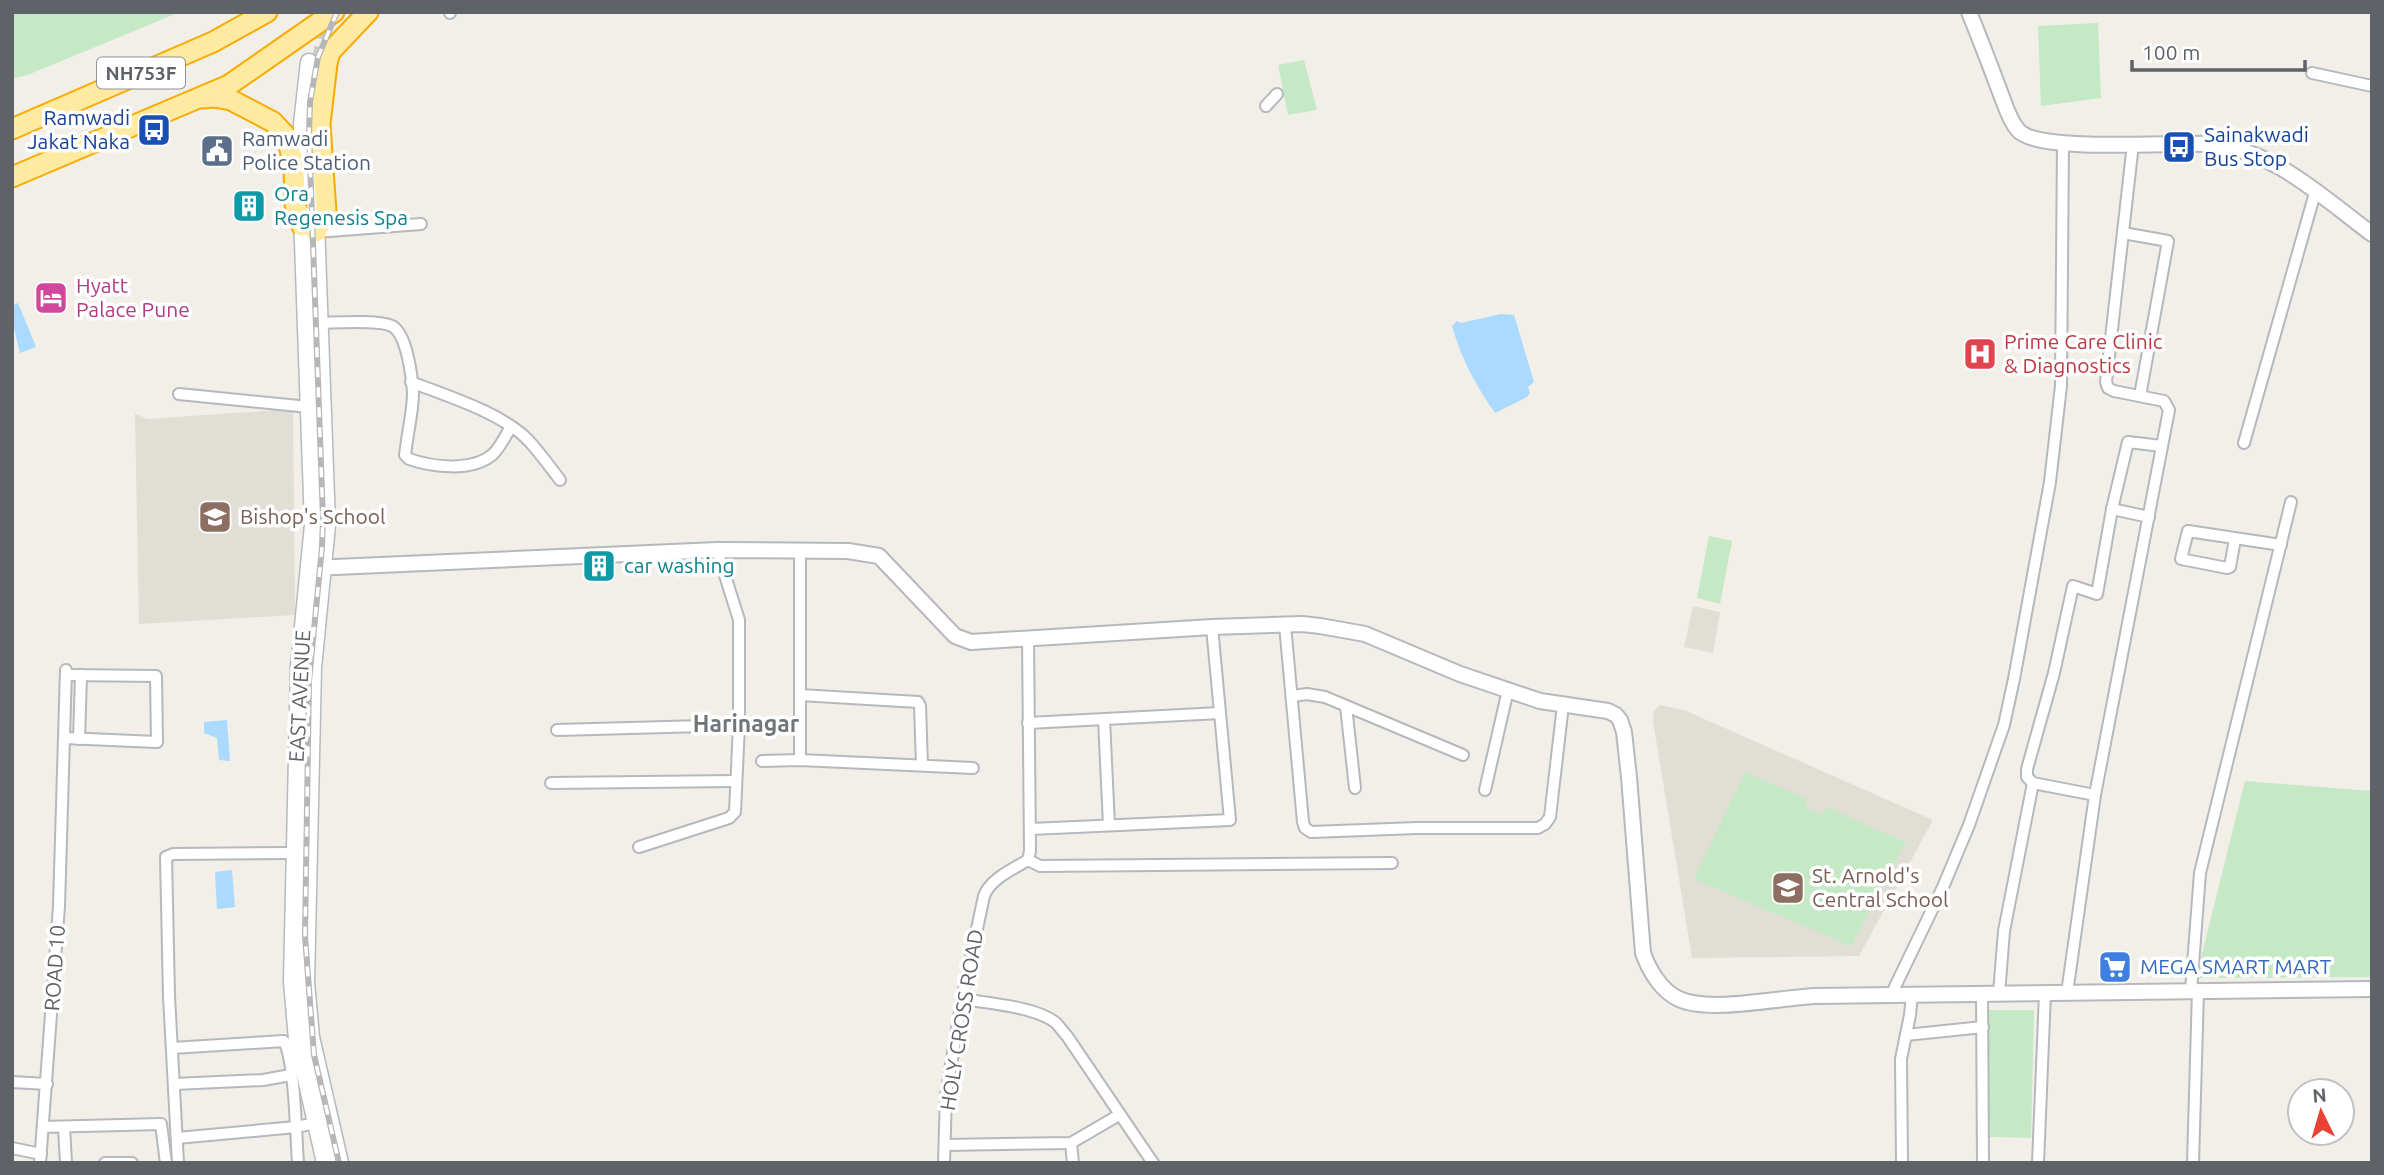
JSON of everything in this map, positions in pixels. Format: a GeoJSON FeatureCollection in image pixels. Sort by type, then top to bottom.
{"type":"FeatureCollection","features":[{"type":"Feature","properties":{"kind":"highway","name":"NH753F"},"geometry":{"type":"LineString","coordinates":[[12,130],[213,42],[267,12]]}},
{"type":"Feature","properties":{"kind":"highway","name":"NH753F"},"geometry":{"type":"LineString","coordinates":[[12,177],[229,85],[334,12]]}},
{"type":"Feature","properties":{"kind":"highway"},"geometry":{"type":"LineString","coordinates":[[199,98],[231,100],[273,122],[287,137],[294,167],[295,204],[307,230],[326,212],[320,124],[330,52],[368,12]]}},
{"type":"Feature","properties":{"kind":"main road","name":"EAST AVENUE"},"geometry":{"type":"LineString","coordinates":[[314,62],[307,230],[327,525],[299,667],[292,972],[297,1039],[323,1122],[340,1163]]}},
{"type":"Feature","properties":{"kind":"main road","name":"EAST AVENUE"},"geometry":{"type":"LineString","coordinates":[[313,323],[309,407],[317,568],[306,982],[323,1122],[325,1163]]}},
{"type":"Feature","properties":{"kind":"street"},"geometry":{"type":"LineString","coordinates":[[1969,12],[2008,112],[2019,131],[2030,138],[2042,142],[2063,143],[2207,144],[2233,147],[2274,163],[2372,234]]}},
{"type":"Feature","properties":{"kind":"street"},"geometry":{"type":"LineString","coordinates":[[2312,73],[2372,86]]}},
{"type":"Feature","properties":{"kind":"street"},"geometry":{"type":"LineString","coordinates":[[1266,106],[1277,94]]}},
{"type":"Feature","properties":{"kind":"street"},"geometry":{"type":"LineString","coordinates":[[1891,995],[1943,887],[1969,825],[2004,725],[2014,679],[2050,482],[2061,386],[2063,143]]}},
{"type":"Feature","properties":{"kind":"street"},"geometry":{"type":"LineString","coordinates":[[2067,993],[2095,795],[2169,414],[2168,405],[2164,401],[2114,391],[2106,382],[2133,144]]}},
{"type":"Feature","properties":{"kind":"street"},"geometry":{"type":"LineString","coordinates":[[2244,443],[2315,193]]}},
{"type":"Feature","properties":{"kind":"street"},"geometry":{"type":"LineString","coordinates":[[307,230],[421,224]]}},
{"type":"Feature","properties":{"kind":"street"},"geometry":{"type":"LineString","coordinates":[[2123,233],[2168,242],[2140,397]]}},
{"type":"Feature","properties":{"kind":"street"},"geometry":{"type":"LineString","coordinates":[[313,323],[380,323],[393,327],[400,334],[405,345],[413,394],[405,455],[409,459],[450,465],[476,464],[493,454],[511,427]]}},
{"type":"Feature","properties":{"kind":"street"},"geometry":{"type":"LineString","coordinates":[[411,382],[476,408],[511,427],[528,440],[560,480]]}},
{"type":"Feature","properties":{"kind":"street"},"geometry":{"type":"LineString","coordinates":[[179,394],[309,407]]}},
{"type":"Feature","properties":{"kind":"street"},"geometry":{"type":"LineString","coordinates":[[2095,795],[2033,783],[2027,777],[2027,769],[2054,673],[2073,586],[2097,594],[2112,509],[2128,442],[2162,446]]}},
{"type":"Feature","properties":{"kind":"street"},"geometry":{"type":"LineString","coordinates":[[2193,1163],[2194,991],[2200,873],[2291,502]]}},
{"type":"Feature","properties":{"kind":"street"},"geometry":{"type":"LineString","coordinates":[[2112,509],[2149,517]]}},
{"type":"Feature","properties":{"kind":"street"},"geometry":{"type":"LineString","coordinates":[[2235,539],[2230,566],[2227,568],[2181,558],[2188,531],[2281,545]]}},
{"type":"Feature","properties":{"kind":"street"},"geometry":{"type":"LineString","coordinates":[[639,847],[733,816],[739,725],[739,620],[717,550]]}},
{"type":"Feature","properties":{"kind":"street"},"geometry":{"type":"LineString","coordinates":[[317,568],[614,553],[717,550],[848,551],[879,555],[962,641],[1212,627],[1320,625],[1364,634],[1460,674],[1540,701],[1608,711],[1620,720],[1629,777],[1643,953],[1652,974],[1665,989],[1676,998],[1692,1003],[1814,996],[2372,989]]}},
{"type":"Feature","properties":{"kind":"street"},"geometry":{"type":"LineString","coordinates":[[800,551],[800,760]]}},
{"type":"Feature","properties":{"kind":"street"},"geometry":{"type":"LineString","coordinates":[[1285,625],[1303,822],[1305,828],[1311,832],[1418,828],[1538,828],[1550,817],[1563,705]]}},
{"type":"Feature","properties":{"kind":"street"},"geometry":{"type":"LineString","coordinates":[[1031,829],[1230,820],[1212,627]]}},
{"type":"Feature","properties":{"kind":"street"},"geometry":{"type":"LineString","coordinates":[[1028,637],[1031,829],[1028,859],[1040,866],[1392,863]]}},
{"type":"Feature","properties":{"kind":"street","name":"ROAD 10"},"geometry":{"type":"LineString","coordinates":[[41,1158],[59,906],[66,673],[81,675]]}},
{"type":"Feature","properties":{"kind":"street"},"geometry":{"type":"LineString","coordinates":[[64,738],[79,739],[157,742],[156,676],[81,675],[79,739]]}},
{"type":"Feature","properties":{"kind":"street"},"geometry":{"type":"LineString","coordinates":[[1485,790],[1508,690]]}},
{"type":"Feature","properties":{"kind":"street"},"geometry":{"type":"LineString","coordinates":[[800,695],[918,702],[922,765]]}},
{"type":"Feature","properties":{"kind":"street"},"geometry":{"type":"LineString","coordinates":[[1292,696],[1315,695],[1463,755]]}},
{"type":"Feature","properties":{"kind":"street"},"geometry":{"type":"LineString","coordinates":[[1346,706],[1355,788]]}},
{"type":"Feature","properties":{"kind":"street"},"geometry":{"type":"LineString","coordinates":[[1028,723],[1220,713]]}},
{"type":"Feature","properties":{"kind":"street"},"geometry":{"type":"LineString","coordinates":[[1104,719],[1109,825]]}},
{"type":"Feature","properties":{"kind":"street"},"geometry":{"type":"LineString","coordinates":[[557,730],[739,725]]}},
{"type":"Feature","properties":{"kind":"street"},"geometry":{"type":"LineString","coordinates":[[762,761],[800,760],[973,768]]}},
{"type":"Feature","properties":{"kind":"street"},"geometry":{"type":"LineString","coordinates":[[551,783],[735,781]]}},
{"type":"Feature","properties":{"kind":"street"},"geometry":{"type":"LineString","coordinates":[[1999,994],[2004,931],[2033,783]]}},
{"type":"Feature","properties":{"kind":"street"},"geometry":{"type":"LineString","coordinates":[[178,1163],[166,857],[173,854],[294,853]]}},
{"type":"Feature","properties":{"kind":"street","name":"HOLY CROSS ROAD"},"geometry":{"type":"LineString","coordinates":[[944,1163],[946,1095],[962,999],[986,888],[1028,859]]}},
{"type":"Feature","properties":{"kind":"street"},"geometry":{"type":"LineString","coordinates":[[2038,1163],[2045,993]]}},
{"type":"Feature","properties":{"kind":"street"},"geometry":{"type":"LineString","coordinates":[[1982,994],[1983,1163]]}},
{"type":"Feature","properties":{"kind":"street"},"geometry":{"type":"LineString","coordinates":[[1902,1163],[1901,1059],[1912,995]]}},
{"type":"Feature","properties":{"kind":"street"},"geometry":{"type":"LineString","coordinates":[[962,999],[1029,1012],[1055,1022],[1153,1163]]}},
{"type":"Feature","properties":{"kind":"street"},"geometry":{"type":"LineString","coordinates":[[1906,1035],[1983,1027]]}},
{"type":"Feature","properties":{"kind":"street"},"geometry":{"type":"LineString","coordinates":[[172,1048],[284,1041],[291,1075],[298,1163]]}},
{"type":"Feature","properties":{"kind":"street"},"geometry":{"type":"LineString","coordinates":[[174,1084],[263,1080],[291,1075]]}},
{"type":"Feature","properties":{"kind":"street"},"geometry":{"type":"LineString","coordinates":[[12,1082],[47,1084]]}},
{"type":"Feature","properties":{"kind":"street"},"geometry":{"type":"LineString","coordinates":[[945,1145],[1071,1143],[1119,1115]]}},
{"type":"Feature","properties":{"kind":"street"},"geometry":{"type":"LineString","coordinates":[[177,1138],[323,1122]]}},
{"type":"Feature","properties":{"kind":"street"},"geometry":{"type":"LineString","coordinates":[[43,1127],[161,1124],[166,1163]]}},
{"type":"Feature","properties":{"kind":"street"},"geometry":{"type":"LineString","coordinates":[[64,1127],[66,1163]]}},
{"type":"Feature","properties":{"kind":"street"},"geometry":{"type":"LineString","coordinates":[[1071,1143],[1073,1163]]}},
{"type":"Feature","properties":{"kind":"street"},"geometry":{"type":"LineString","coordinates":[[12,1148],[41,1158]]}},
{"type":"Feature","properties":{"kind":"street"},"geometry":{"type":"LineString","coordinates":[[105,1163],[132,1163]]}},
{"type":"Feature","properties":{"kind":"shaded area","name":"Bishop's School"},"geometry":{"type":"Polygon","coordinates":[[[293,409],[295,615],[139,624],[135,414],[148,419],[293,409]]]}},
{"type":"Feature","properties":{"kind":"shaded area"},"geometry":{"type":"Polygon","coordinates":[[[1693,606],[1720,612],[1713,653],[1684,647],[1693,606]]]}},
{"type":"Feature","properties":{"kind":"shaded area","name":"St. Arnold's Central School"},"geometry":{"type":"Polygon","coordinates":[[[1660,705],[1684,710],[1933,820],[1859,956],[1692,958],[1653,721],[1654,711],[1660,705]]]}},
{"type":"Feature","properties":{"kind":"green space"},"geometry":{"type":"Polygon","coordinates":[[[12,12],[180,12],[12,79],[12,12]]]}},
{"type":"Feature","properties":{"kind":"green space"},"geometry":{"type":"Polygon","coordinates":[[[2098,23],[2101,98],[2041,106],[2038,26],[2098,23]]]}},
{"type":"Feature","properties":{"kind":"green space"},"geometry":{"type":"Polygon","coordinates":[[[1304,60],[1317,110],[1288,115],[1278,65],[1304,60]]]}},
{"type":"Feature","properties":{"kind":"green space"},"geometry":{"type":"Polygon","coordinates":[[[1709,536],[1732,541],[1720,604],[1697,598],[1709,536]]]}},
{"type":"Feature","properties":{"kind":"green space"},"geometry":{"type":"Polygon","coordinates":[[[1745,772],[1807,799],[1804,807],[1823,815],[1826,807],[1906,842],[1851,946],[1694,879],[1745,772]]]}},
{"type":"Feature","properties":{"kind":"green space"},"geometry":{"type":"Polygon","coordinates":[[[2245,781],[2372,791],[2372,977],[2196,978],[2245,781]]]}},
{"type":"Feature","properties":{"kind":"green space"},"geometry":{"type":"Polygon","coordinates":[[[1985,1010],[2034,1010],[2031,1138],[1989,1137],[1985,1010]]]}},
{"type":"Feature","properties":{"kind":"water"},"geometry":{"type":"Polygon","coordinates":[[[18,303],[36,347],[20,353],[12,320],[12,306],[18,303]]]}},
{"type":"Feature","properties":{"kind":"water"},"geometry":{"type":"Polygon","coordinates":[[[1501,314],[1514,315],[1534,382],[1528,387],[1530,393],[1527,397],[1495,413],[1470,371],[1452,326],[1457,321],[1461,323],[1501,314]]]}},
{"type":"Feature","properties":{"kind":"water"},"geometry":{"type":"Polygon","coordinates":[[[227,720],[230,761],[219,760],[217,738],[204,733],[204,722],[227,720]]]}},
{"type":"Feature","properties":{"kind":"water"},"geometry":{"type":"Polygon","coordinates":[[[232,870],[235,907],[217,909],[215,872],[232,870]]]}},
{"type":"Feature","properties":{"kind":"tunnel"},"geometry":{"type":"LineString","coordinates":[[320,63],[327,12]]}},
{"type":"Feature","properties":{"kind":"railway"},"geometry":{"type":"LineString","coordinates":[[337,12],[318,57],[310,102],[323,519],[309,681],[305,936],[314,1055],[339,1163]]}},
{"type":"Feature","properties":{"kind":"place","name":"Ramwadi Jakat Naka"},"geometry":{"type":"Point","coordinates":[154,130]}},
{"type":"Feature","properties":{"kind":"place","name":"Sainakwadi Bus Stop"},"geometry":{"type":"Point","coordinates":[2179,147]}},
{"type":"Feature","properties":{"kind":"place","name":"Ramwadi Police Station"},"geometry":{"type":"Point","coordinates":[217,151]}},
{"type":"Feature","properties":{"kind":"place","name":"Ora Regenesis Spa"},"geometry":{"type":"Point","coordinates":[249,206]}},
{"type":"Feature","properties":{"kind":"place","name":"Hyatt Palace Pune"},"geometry":{"type":"Point","coordinates":[51,298]}},
{"type":"Feature","properties":{"kind":"place","name":"Prime Care Clinic & Diagnostics"},"geometry":{"type":"Point","coordinates":[1980,354]}},
{"type":"Feature","properties":{"kind":"place","name":"Bishop's School"},"geometry":{"type":"Point","coordinates":[215,517]}},
{"type":"Feature","properties":{"kind":"place","name":"car washing"},"geometry":{"type":"Point","coordinates":[599,566]}},
{"type":"Feature","properties":{"kind":"place","name":"St. Arnold's Central School"},"geometry":{"type":"Point","coordinates":[1788,888]}},
{"type":"Feature","properties":{"kind":"place","name":"MEGA SMART MART"},"geometry":{"type":"Point","coordinates":[2115,967]}},
{"type":"Feature","properties":{"kind":"district","name":"Harinagar"},"geometry":{"type":"Point","coordinates":[746,724]}}]}
